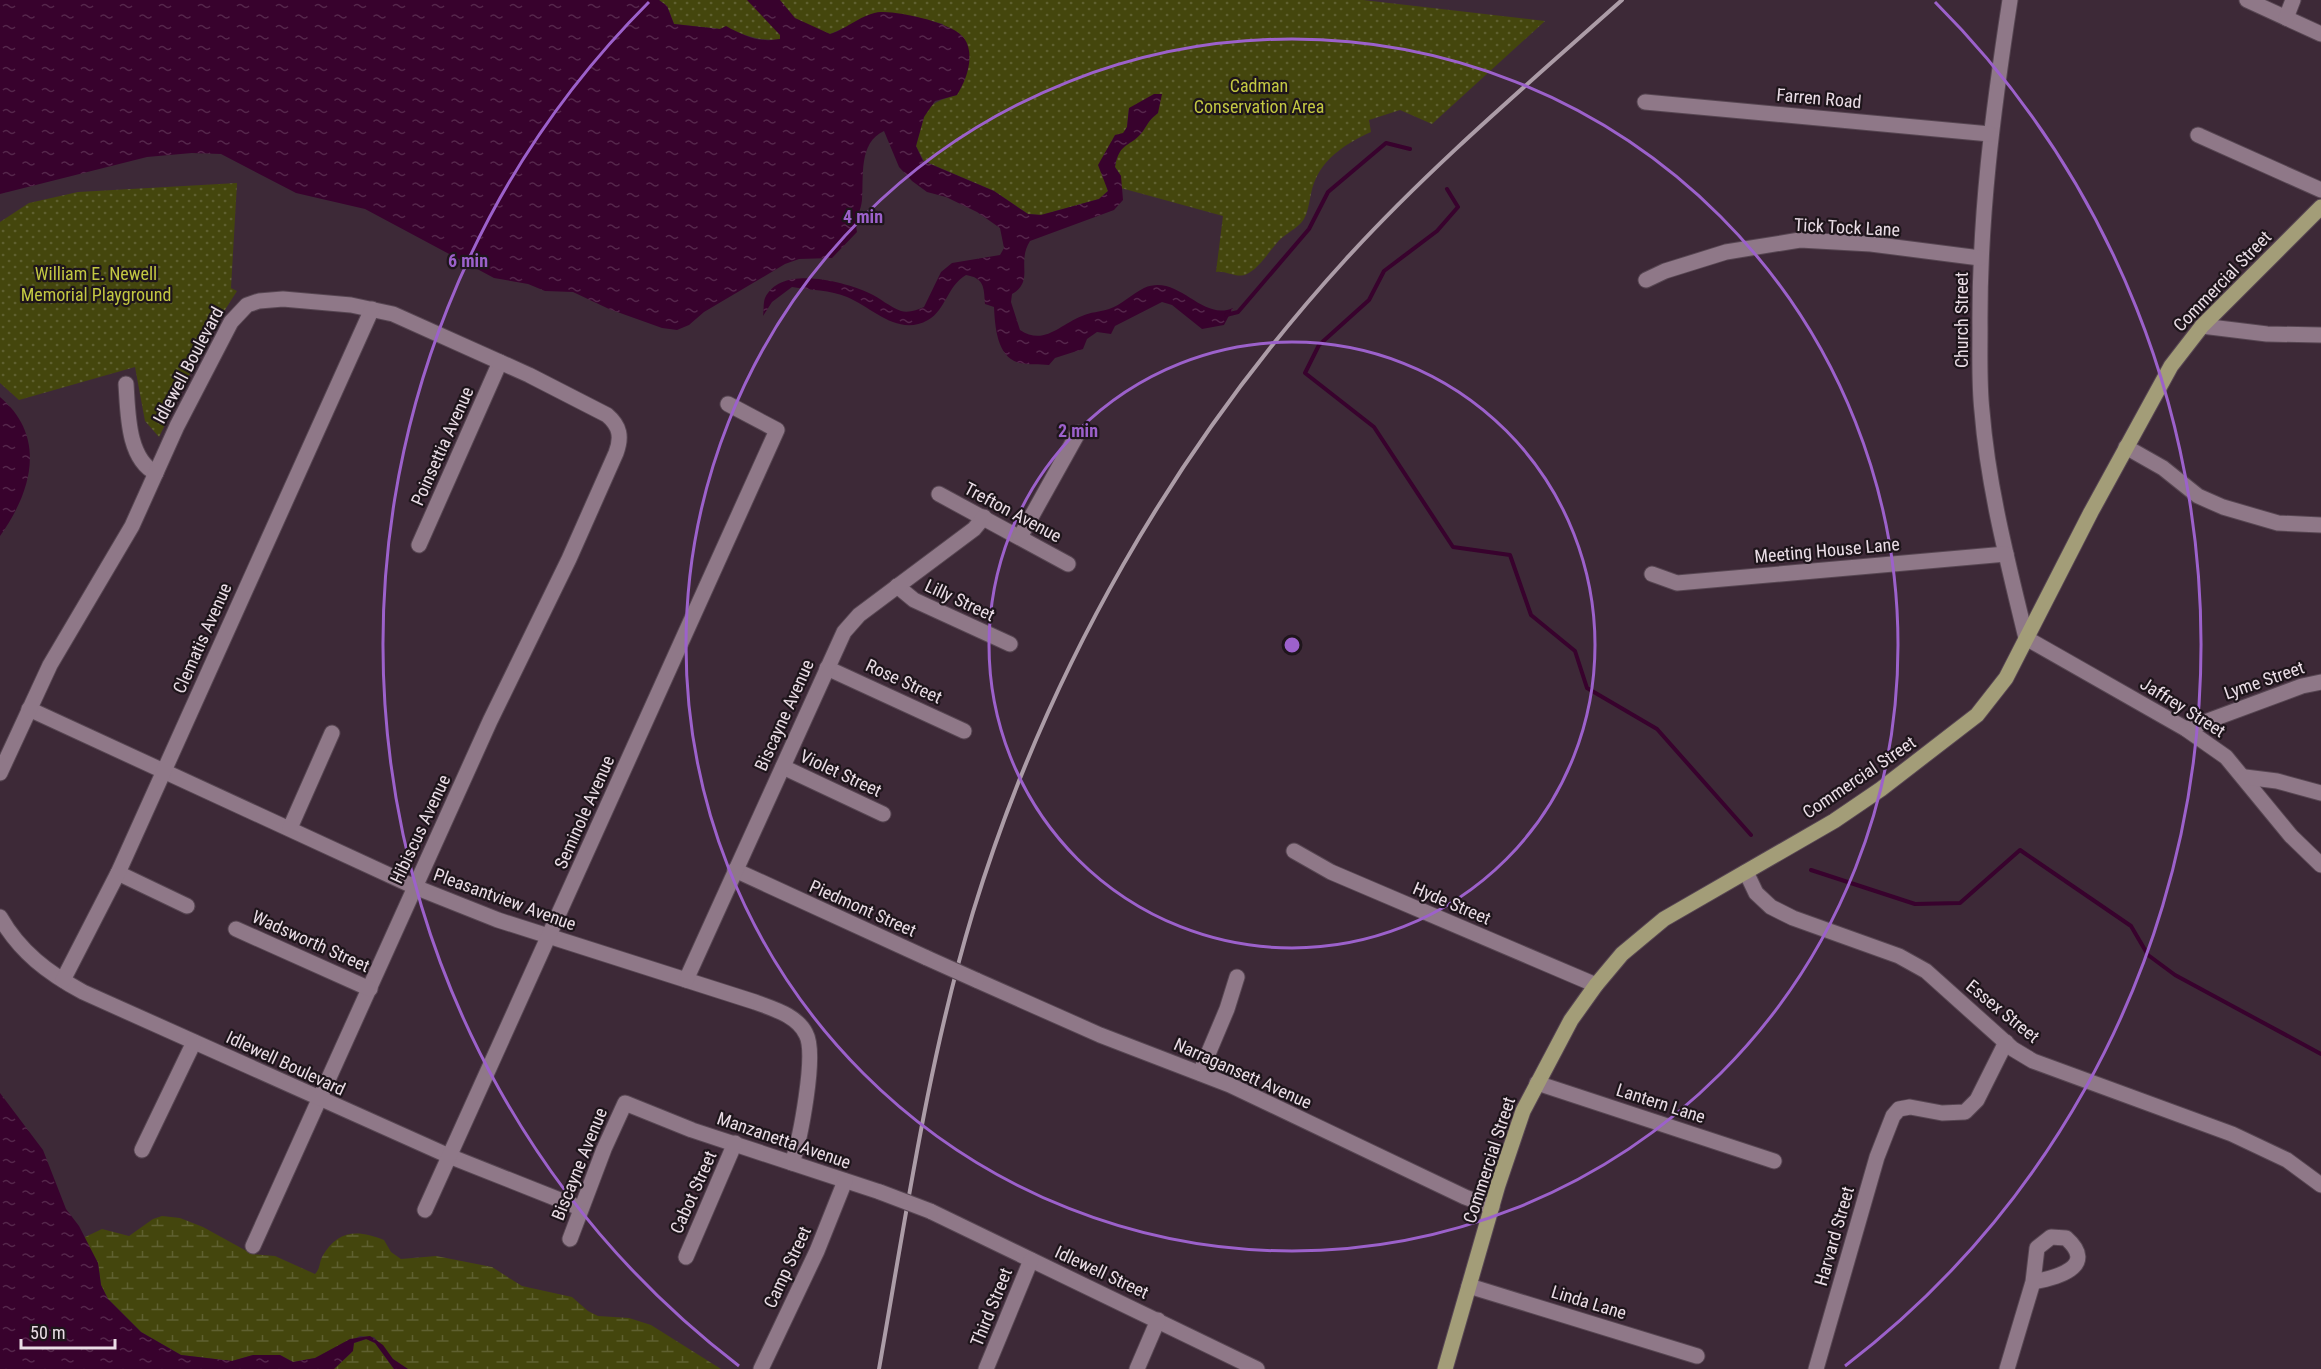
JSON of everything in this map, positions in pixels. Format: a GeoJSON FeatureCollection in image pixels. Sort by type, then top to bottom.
{"type":"FeatureCollection","features":[{"type":"Feature","properties":{"kind":"main road","name":"Commercial Street"},"geometry":{"type":"LineString","coordinates":[[1445,1369],[1510,1146],[1536,1083],[1571,1020],[1596,985],[1622,954],[1641,936],[1693,902],[1844,814],[1968,723],[2006,678],[2126,447],[2171,366],[2202,326],[2321,207]]}},
{"type":"Feature","properties":{"kind":"street","name":"Church Street"},"geometry":{"type":"LineString","coordinates":[[2010,0],[1990,134],[1980,258],[1982,410],[2006,554],[2026,638]]}},
{"type":"Feature","properties":{"kind":"street"},"geometry":{"type":"LineString","coordinates":[[2247,0],[2321,34]]}},
{"type":"Feature","properties":{"kind":"street"},"geometry":{"type":"LineString","coordinates":[[2286,18],[2293,0]]}},
{"type":"Feature","properties":{"kind":"street","name":"Farren Road"},"geometry":{"type":"LineString","coordinates":[[1645,102],[1990,134]]}},
{"type":"Feature","properties":{"kind":"street"},"geometry":{"type":"LineString","coordinates":[[2198,135],[2321,190]]}},
{"type":"Feature","properties":{"kind":"street","name":"Tick Tock Lane"},"geometry":{"type":"LineString","coordinates":[[1646,280],[1665,271],[1726,252],[1800,240],[1871,244],[1980,258]]}},
{"type":"Feature","properties":{"kind":"street","name":"Idlewell Boulevard"},"geometry":{"type":"LineString","coordinates":[[0,773],[61,645],[132,526],[182,415],[231,322],[242,308],[258,301],[275,299],[372,309],[413,321],[602,412],[612,419],[618,429]]}},
{"type":"Feature","properties":{"kind":"street","name":"Clematis Avenue"},"geometry":{"type":"LineString","coordinates":[[63,980],[118,873],[372,309]]}},
{"type":"Feature","properties":{"kind":"street"},"geometry":{"type":"LineString","coordinates":[[2202,326],[2267,334],[2321,335]]}},
{"type":"Feature","properties":{"kind":"street","name":"Poinsettia Avenue"},"geometry":{"type":"LineString","coordinates":[[419,545],[500,362]]}},
{"type":"Feature","properties":{"kind":"street"},"geometry":{"type":"LineString","coordinates":[[126,384],[129,422],[134,442],[144,463],[156,473]]}},
{"type":"Feature","properties":{"kind":"street","name":"Seminole Avenue"},"geometry":{"type":"LineString","coordinates":[[425,1210],[777,430],[728,404]]}},
{"type":"Feature","properties":{"kind":"street","name":"Hibiscus Avenue"},"geometry":{"type":"LineString","coordinates":[[253,1246],[607,474],[618,446],[618,429]]}},
{"type":"Feature","properties":{"kind":"street"},"geometry":{"type":"LineString","coordinates":[[1020,537],[1078,433]]}},
{"type":"Feature","properties":{"kind":"street"},"geometry":{"type":"LineString","coordinates":[[2126,447],[2163,468],[2198,496],[2223,507],[2278,523],[2321,525]]}},
{"type":"Feature","properties":{"kind":"street","name":"Trefton Avenue"},"geometry":{"type":"LineString","coordinates":[[939,494],[1068,564]]}},
{"type":"Feature","properties":{"kind":"street","name":"Biscayne Avenue"},"geometry":{"type":"LineString","coordinates":[[686,980],[826,668],[848,627],[897,586],[974,529],[984,517]]}},
{"type":"Feature","properties":{"kind":"street","name":"Meeting House Lane"},"geometry":{"type":"LineString","coordinates":[[1652,574],[1677,583],[2006,554]]}},
{"type":"Feature","properties":{"kind":"street","name":"Lilly Street"},"geometry":{"type":"LineString","coordinates":[[897,586],[921,604],[1011,644]]}},
{"type":"Feature","properties":{"kind":"street","name":"Jaffrey Street"},"geometry":{"type":"LineString","coordinates":[[2026,638],[2186,729],[2226,757],[2245,777],[2291,836],[2321,865]]}},
{"type":"Feature","properties":{"kind":"street","name":"Rose Street"},"geometry":{"type":"LineString","coordinates":[[826,668],[964,731]]}},
{"type":"Feature","properties":{"kind":"street","name":"Lyme Street"},"geometry":{"type":"LineString","coordinates":[[2186,729],[2302,686],[2321,682]]}},
{"type":"Feature","properties":{"kind":"street","name":"Pleasantview Avenue"},"geometry":{"type":"LineString","coordinates":[[29,709],[416,887],[548,937],[781,1012],[798,1023],[806,1034],[811,1048],[811,1062],[792,1163]]}},
{"type":"Feature","properties":{"kind":"street"},"geometry":{"type":"LineString","coordinates":[[290,828],[332,733]]}},
{"type":"Feature","properties":{"kind":"street","name":"Violet Street"},"geometry":{"type":"LineString","coordinates":[[783,767],[883,814]]}},
{"type":"Feature","properties":{"kind":"street"},"geometry":{"type":"LineString","coordinates":[[2245,777],[2277,781],[2321,793]]}},
{"type":"Feature","properties":{"kind":"street","name":"Hyde Street"},"geometry":{"type":"LineString","coordinates":[[1294,851],[1331,872],[1596,985]]}},
{"type":"Feature","properties":{"kind":"street","name":"Piedmont Street"},"geometry":{"type":"LineString","coordinates":[[735,870],[975,980]]}},
{"type":"Feature","properties":{"kind":"street","name":"Essex Street"},"geometry":{"type":"LineString","coordinates":[[1746,872],[1756,893],[1772,907],[1793,918],[1899,956],[1926,971],[2013,1049],[2047,1067],[2268,1149],[2321,1185]]}},
{"type":"Feature","properties":{"kind":"street"},"geometry":{"type":"LineString","coordinates":[[118,873],[187,906]]}},
{"type":"Feature","properties":{"kind":"street","name":"Idlewell Boulevard"},"geometry":{"type":"LineString","coordinates":[[0,917],[26,952],[63,980],[93,997],[449,1156],[580,1208]]}},
{"type":"Feature","properties":{"kind":"street","name":"Wadsworth Street"},"geometry":{"type":"LineString","coordinates":[[236,929],[370,989]]}},
{"type":"Feature","properties":{"kind":"street"},"geometry":{"type":"LineString","coordinates":[[1200,1073],[1227,1009],[1237,977]]}},
{"type":"Feature","properties":{"kind":"street","name":"Narragansett Avenue"},"geometry":{"type":"LineString","coordinates":[[975,980],[1101,1035],[1200,1073],[1465,1197],[1492,1207]]}},
{"type":"Feature","properties":{"kind":"street"},"geometry":{"type":"LineString","coordinates":[[142,1150],[194,1042]]}},
{"type":"Feature","properties":{"kind":"street","name":"Harvard Street"},"geometry":{"type":"LineString","coordinates":[[1819,1368],[1874,1166],[1893,1116],[1899,1109],[1910,1107],[1942,1113],[1965,1112],[1977,1100],[2006,1042]]}},
{"type":"Feature","properties":{"kind":"street","name":"Lantern Lane"},"geometry":{"type":"LineString","coordinates":[[1536,1083],[1774,1161]]}},
{"type":"Feature","properties":{"kind":"street","name":"Biscayne Avenue"},"geometry":{"type":"LineString","coordinates":[[570,1239],[580,1208],[625,1103]]}},
{"type":"Feature","properties":{"kind":"street","name":"Manzanetta Avenue"},"geometry":{"type":"LineString","coordinates":[[625,1103],[930,1211]]}},
{"type":"Feature","properties":{"kind":"street","name":"Cabot Street"},"geometry":{"type":"LineString","coordinates":[[686,1257],[735,1143]]}},
{"type":"Feature","properties":{"kind":"street","name":"Camp Street"},"geometry":{"type":"LineString","coordinates":[[761,1369],[817,1251],[845,1181]]}},
{"type":"Feature","properties":{"kind":"street","name":"Idlewell Street"},"geometry":{"type":"LineString","coordinates":[[930,1211],[1257,1369]]}},
{"type":"Feature","properties":{"kind":"street","name":"Third Street"},"geometry":{"type":"LineString","coordinates":[[986,1369],[1031,1260]]}},
{"type":"Feature","properties":{"kind":"street"},"geometry":{"type":"LineString","coordinates":[[2007,1369],[2033,1282]]}},
{"type":"Feature","properties":{"kind":"street","name":"Linda Lane"},"geometry":{"type":"LineString","coordinates":[[1469,1286],[1696,1356]]}},
{"type":"Feature","properties":{"kind":"street"},"geometry":{"type":"LineString","coordinates":[[1137,1369],[1158,1320]]}},
{"type":"Feature","properties":{"kind":"green space","name":"Cadman Conservation Area"},"geometry":{"type":"Polygon","coordinates":[[[659,0],[1363,0],[1545,21],[1432,124],[1400,110],[1369,120],[1371,132],[1337,152],[1318,174],[1301,223],[1279,241],[1255,268],[1239,276],[1216,272],[1223,216],[1121,188],[1121,176],[1115,167],[1119,153],[1122,148],[1139,136],[1158,113],[1129,108],[1127,127],[1105,182],[1108,191],[1099,199],[1041,215],[1028,214],[994,191],[924,161],[916,146],[924,118],[931,106],[945,98],[957,95],[943,24],[912,16],[881,12],[830,34],[821,32],[773,40],[752,37],[726,27],[720,29],[674,24],[667,6],[659,0]]]}},
{"type":"Feature","properties":{"kind":"green space","name":"William E. Newell Memorial Playground"},"geometry":{"type":"Polygon","coordinates":[[[237,183],[231,288],[237,291],[209,335],[159,437],[145,421],[135,367],[19,400],[0,383],[0,222],[29,203],[78,192],[237,183]]]}},
{"type":"Feature","properties":{"kind":"green space"},"geometry":{"type":"Polygon","coordinates":[[[162,1216],[180,1218],[203,1227],[252,1254],[275,1256],[315,1274],[322,1257],[334,1241],[356,1233],[384,1240],[391,1252],[401,1259],[436,1256],[492,1267],[522,1286],[572,1297],[588,1311],[598,1316],[629,1318],[651,1325],[721,1369],[408,1369],[393,1359],[374,1337],[360,1336],[315,1358],[293,1362],[280,1355],[253,1355],[232,1361],[181,1355],[141,1332],[108,1299],[101,1285],[98,1263],[83,1238],[102,1229],[129,1236],[153,1219],[162,1216]]]}},
{"type":"Feature","properties":{"kind":"green space"},"geometry":{"type":"Polygon","coordinates":[[[367,1339],[375,1343],[394,1369],[334,1369],[351,1353],[354,1343],[367,1339]]]}},
{"type":"Feature","properties":{"kind":"water"},"geometry":{"type":"Polygon","coordinates":[[[0,0],[659,0],[667,6],[674,24],[720,29],[726,26],[745,36],[765,40],[780,39],[780,35],[747,0],[780,0],[795,18],[830,34],[874,13],[889,12],[926,19],[949,27],[964,38],[968,45],[969,60],[964,83],[957,95],[935,101],[924,117],[916,146],[923,161],[994,191],[1028,214],[1041,215],[1099,199],[1108,191],[1098,165],[1115,135],[1123,133],[1127,127],[1129,108],[1154,94],[1162,94],[1158,113],[1139,136],[1123,148],[1117,159],[1115,167],[1121,176],[1123,200],[1114,210],[1030,241],[1026,249],[1023,283],[1012,294],[1011,302],[1020,330],[1037,336],[1044,335],[1085,315],[1113,307],[1144,288],[1157,285],[1179,291],[1211,309],[1221,311],[1233,308],[1224,325],[1202,329],[1172,305],[1162,302],[1115,326],[1111,334],[1097,332],[1087,339],[1083,349],[1055,358],[1049,365],[1020,363],[1006,355],[999,341],[994,307],[985,304],[982,284],[972,276],[966,275],[955,285],[934,316],[917,324],[896,323],[841,295],[792,287],[772,302],[763,316],[765,298],[773,288],[785,281],[799,279],[845,284],[869,293],[901,311],[913,311],[924,307],[941,272],[952,263],[1000,255],[1004,248],[1000,228],[977,212],[946,197],[927,192],[912,181],[899,167],[884,131],[876,136],[866,152],[862,200],[856,223],[857,232],[832,258],[799,259],[785,264],[704,312],[689,325],[677,330],[662,328],[609,309],[573,292],[545,291],[528,284],[494,278],[365,209],[296,193],[221,154],[192,153],[147,157],[0,194],[0,0]]]}},
{"type":"Feature","properties":{"kind":"water"},"geometry":{"type":"Polygon","coordinates":[[[0,397],[15,413],[24,429],[29,447],[30,465],[20,501],[0,536],[0,397]]]}},
{"type":"Feature","properties":{"kind":"water"},"geometry":{"type":"Polygon","coordinates":[[[0,1093],[43,1150],[66,1209],[79,1226],[98,1263],[101,1285],[108,1299],[141,1332],[181,1355],[232,1361],[253,1355],[280,1355],[293,1362],[315,1358],[350,1339],[370,1336],[383,1345],[393,1359],[408,1369],[394,1369],[375,1343],[366,1339],[354,1343],[353,1351],[334,1369],[0,1369],[0,1093]]]}},
{"type":"Feature","properties":{"kind":"waterway"},"geometry":{"type":"LineString","coordinates":[[1226,315],[1238,312],[1309,229],[1328,192],[1386,143],[1410,149]]}},
{"type":"Feature","properties":{"kind":"waterway"},"geometry":{"type":"LineString","coordinates":[[1447,189],[1458,207],[1437,231],[1384,271],[1369,300],[1319,345],[1305,373],[1374,427],[1453,547],[1510,555],[1531,615],[1575,651],[1587,688],[1657,729],[1751,835]]}},
{"type":"Feature","properties":{"kind":"waterway"},"geometry":{"type":"LineString","coordinates":[[1811,870],[1915,904],[1960,903],[2020,850],[2131,926],[2148,955],[2175,975],[2321,1054]]}},
{"type":"Feature","properties":{"kind":"railway"},"geometry":{"type":"LineString","coordinates":[[879,1369],[931,1082],[957,968],[973,912],[1003,822],[1038,734],[1078,648],[1123,565],[1172,484],[1226,406],[1284,331],[1346,259],[1446,158],[1622,0]]}}]}
